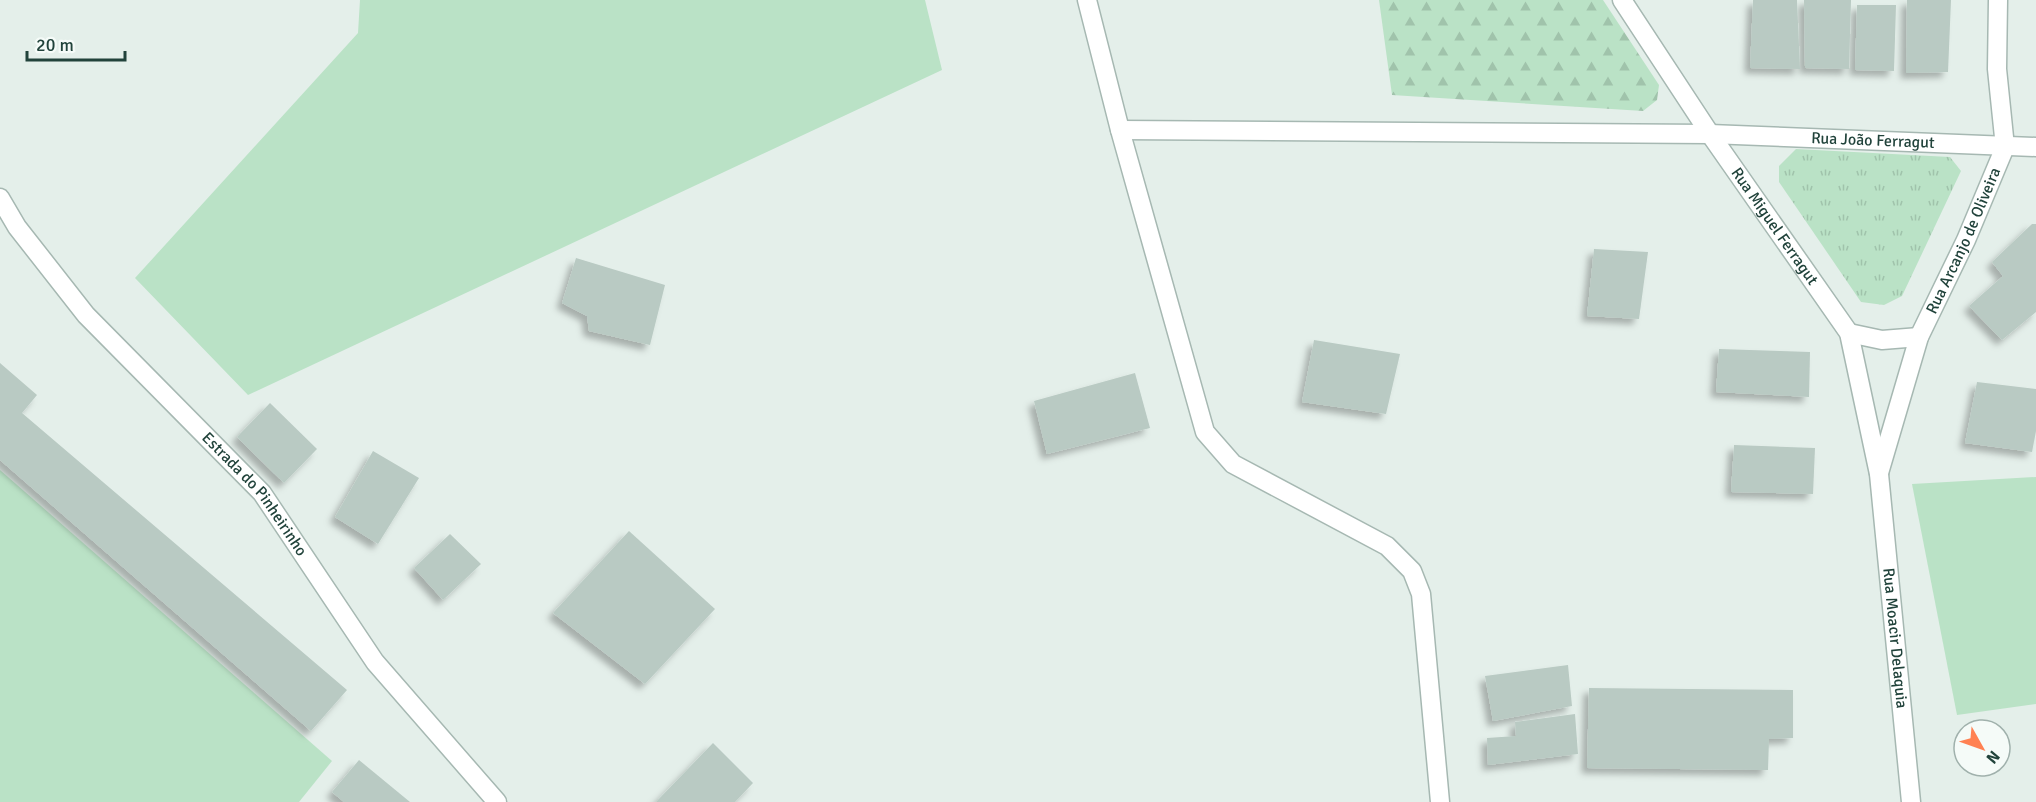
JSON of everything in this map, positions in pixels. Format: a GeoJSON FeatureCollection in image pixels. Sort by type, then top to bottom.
{"type":"FeatureCollection","features":[{"type":"Feature","properties":{"kind":"street"},"geometry":{"type":"LineString","coordinates":[[1087,0],[1120,130],[1205,432],[1233,464],[1388,546],[1412,571],[1421,594],[1440,802]]}},
{"type":"Feature","properties":{"kind":"street","name":"Rua Miguel Ferragut"},"geometry":{"type":"LineString","coordinates":[[1622,0],[1710,134],[1849,333],[1879,474]]}},
{"type":"Feature","properties":{"kind":"street","name":"Rua Arcanjo de Oliveira"},"geometry":{"type":"LineString","coordinates":[[1879,474],[1919,337],[1966,240],[2005,147],[1996,69],[1998,0]]}},
{"type":"Feature","properties":{"kind":"street","name":"Rua João Ferragut"},"geometry":{"type":"LineString","coordinates":[[1120,130],[1710,134],[2036,147]]}},
{"type":"Feature","properties":{"kind":"street","name":"Estrada do Pinheirinho"},"geometry":{"type":"LineString","coordinates":[[0,198],[17,227],[86,315],[262,493],[375,662],[497,802]]}},
{"type":"Feature","properties":{"kind":"street"},"geometry":{"type":"LineString","coordinates":[[1849,333],[1882,340],[1919,337]]}},
{"type":"Feature","properties":{"kind":"street","name":"Rua Moacir Delaquia"},"geometry":{"type":"LineString","coordinates":[[1879,474],[1911,802]]}},
{"type":"Feature","properties":{"kind":"green space"},"geometry":{"type":"Polygon","coordinates":[[[360,0],[925,0],[942,70],[248,395],[135,278],[358,33],[360,0]]]}},
{"type":"Feature","properties":{"kind":"green space"},"geometry":{"type":"Polygon","coordinates":[[[1379,0],[1603,0],[1659,85],[1657,100],[1643,111],[1392,95],[1379,0]]]}},
{"type":"Feature","properties":{"kind":"green space"},"geometry":{"type":"Polygon","coordinates":[[[1796,149],[1950,157],[1961,171],[1902,296],[1884,305],[1861,302],[1779,182],[1779,166],[1796,149]]]}},
{"type":"Feature","properties":{"kind":"green space"},"geometry":{"type":"Polygon","coordinates":[[[0,470],[332,761],[299,802],[0,802],[0,470]]]}},
{"type":"Feature","properties":{"kind":"green space"},"geometry":{"type":"Polygon","coordinates":[[[2036,477],[2036,704],[1957,715],[1912,484],[2036,477]]]}},
{"type":"Feature","properties":{"kind":"building"},"geometry":{"type":"Polygon","coordinates":[[[1753,0],[1797,0],[1800,69],[1750,68],[1753,0]]]}},
{"type":"Feature","properties":{"kind":"building"},"geometry":{"type":"Polygon","coordinates":[[[1804,0],[1851,0],[1849,69],[1805,68],[1804,0]]]}},
{"type":"Feature","properties":{"kind":"building"},"geometry":{"type":"Polygon","coordinates":[[[1907,0],[1951,0],[1948,72],[1906,73],[1907,0]]]}},
{"type":"Feature","properties":{"kind":"building"},"geometry":{"type":"Polygon","coordinates":[[[1857,5],[1896,5],[1894,71],[1855,70],[1857,5]]]}},
{"type":"Feature","properties":{"kind":"building"},"geometry":{"type":"Polygon","coordinates":[[[2032,224],[2036,224],[2036,312],[2002,340],[1969,306],[2003,276],[1992,262],[2032,224]]]}},
{"type":"Feature","properties":{"kind":"building"},"geometry":{"type":"Polygon","coordinates":[[[1594,249],[1648,252],[1639,319],[1587,316],[1594,249]]]}},
{"type":"Feature","properties":{"kind":"building"},"geometry":{"type":"Polygon","coordinates":[[[576,258],[665,285],[650,345],[589,331],[587,316],[562,303],[576,258]]]}},
{"type":"Feature","properties":{"kind":"building"},"geometry":{"type":"Polygon","coordinates":[[[1314,340],[1400,354],[1386,414],[1302,402],[1314,340]]]}},
{"type":"Feature","properties":{"kind":"building"},"geometry":{"type":"Polygon","coordinates":[[[1719,349],[1810,352],[1809,397],[1716,392],[1719,349]]]}},
{"type":"Feature","properties":{"kind":"building"},"geometry":{"type":"Polygon","coordinates":[[[0,363],[37,395],[22,413],[347,690],[311,731],[0,460],[0,363]]]}},
{"type":"Feature","properties":{"kind":"building"},"geometry":{"type":"Polygon","coordinates":[[[1135,373],[1150,428],[1047,454],[1034,401],[1135,373]]]}},
{"type":"Feature","properties":{"kind":"building"},"geometry":{"type":"Polygon","coordinates":[[[1977,382],[2036,389],[2036,431],[2032,452],[1965,443],[1977,382]]]}},
{"type":"Feature","properties":{"kind":"building"},"geometry":{"type":"Polygon","coordinates":[[[270,403],[317,449],[284,483],[237,437],[270,403]]]}},
{"type":"Feature","properties":{"kind":"building"},"geometry":{"type":"Polygon","coordinates":[[[1734,445],[1815,448],[1813,494],[1731,492],[1734,445]]]}},
{"type":"Feature","properties":{"kind":"building"},"geometry":{"type":"Polygon","coordinates":[[[373,451],[419,478],[378,544],[335,517],[373,451]]]}},
{"type":"Feature","properties":{"kind":"building"},"geometry":{"type":"Polygon","coordinates":[[[629,531],[715,609],[645,684],[553,613],[629,531]]]}},
{"type":"Feature","properties":{"kind":"building"},"geometry":{"type":"Polygon","coordinates":[[[450,534],[481,564],[443,600],[414,568],[450,534]]]}},
{"type":"Feature","properties":{"kind":"building"},"geometry":{"type":"Polygon","coordinates":[[[1568,665],[1572,706],[1493,721],[1485,676],[1568,665]]]}},
{"type":"Feature","properties":{"kind":"building"},"geometry":{"type":"Polygon","coordinates":[[[1589,688],[1793,690],[1793,738],[1769,739],[1768,770],[1587,768],[1589,688]]]}},
{"type":"Feature","properties":{"kind":"building"},"geometry":{"type":"Polygon","coordinates":[[[1575,714],[1578,754],[1488,765],[1487,738],[1516,736],[1515,722],[1575,714]]]}},
{"type":"Feature","properties":{"kind":"building"},"geometry":{"type":"Polygon","coordinates":[[[713,743],[753,783],[735,802],[656,802],[713,743]]]}},
{"type":"Feature","properties":{"kind":"building"},"geometry":{"type":"Polygon","coordinates":[[[359,760],[410,802],[344,802],[332,792],[359,760]]]}}]}
